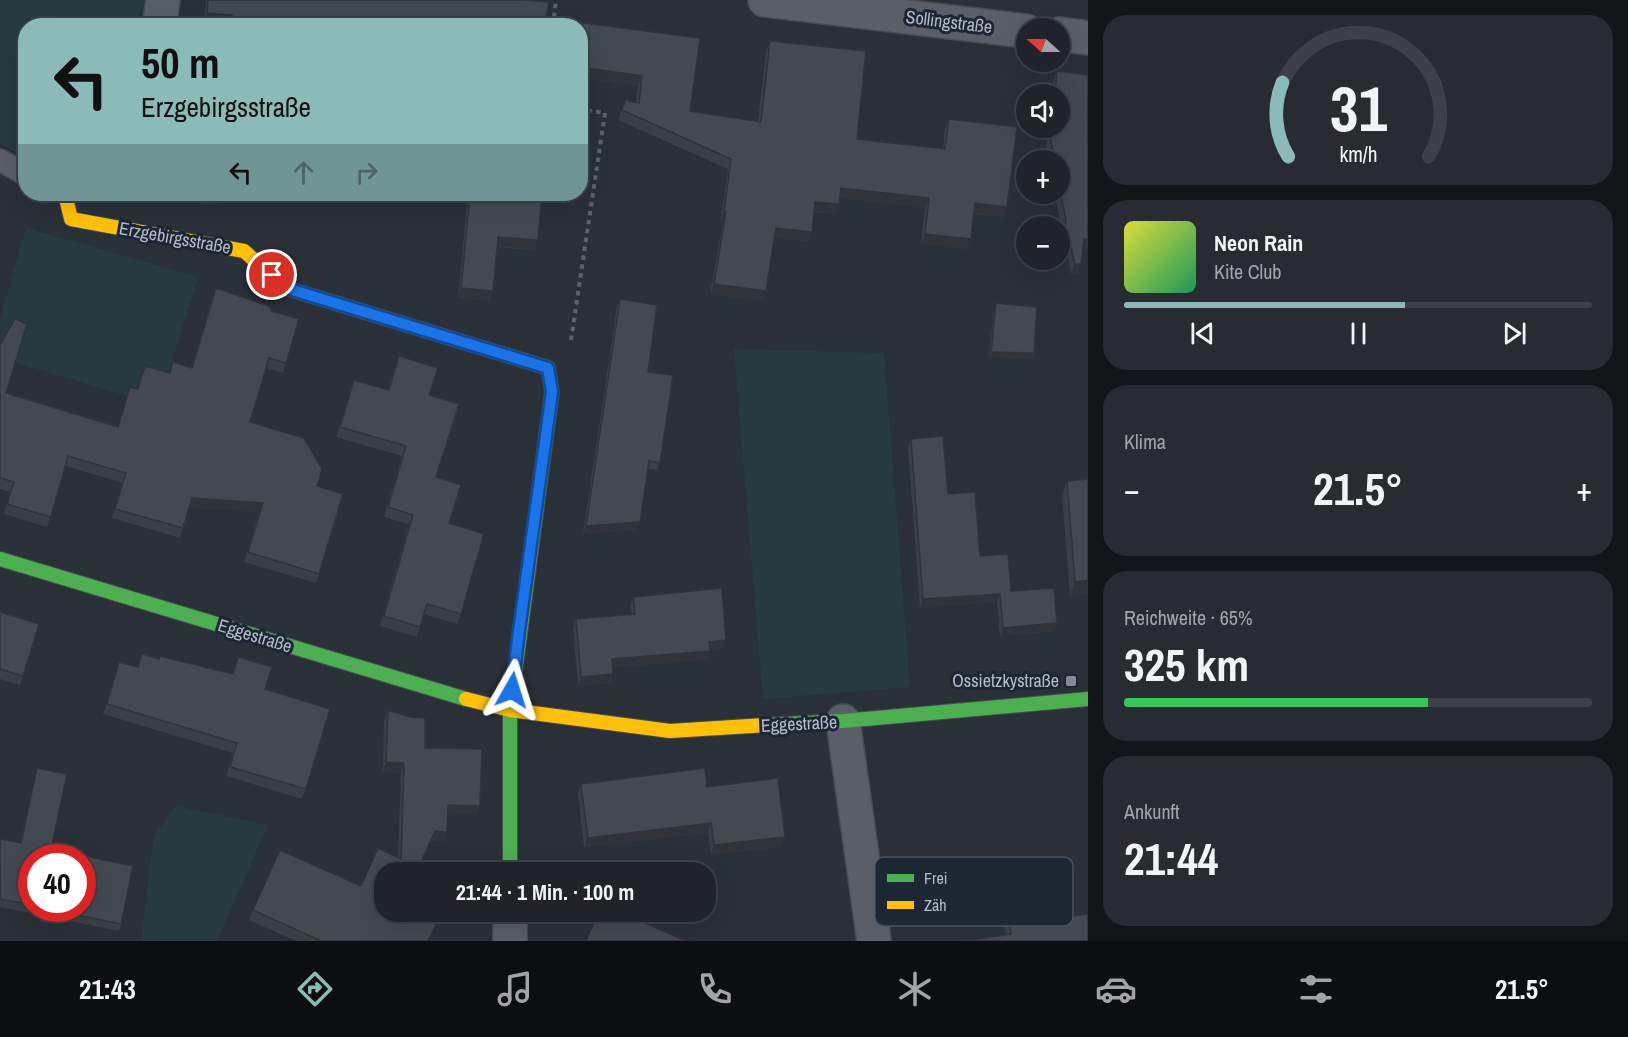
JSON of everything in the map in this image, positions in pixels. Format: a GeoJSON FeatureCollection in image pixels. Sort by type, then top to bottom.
{"type":"FeatureCollection","features":[{"type":"Feature","properties":{"kind":"street"},"geometry":{"type":"LineString","coordinates":[[160,18],[163,0]]}},
{"type":"Feature","properties":{"kind":"street","name":"Sollingstraße"},"geometry":{"type":"LineString","coordinates":[[777,1],[1016,30]]}},
{"type":"Feature","properties":{"kind":"street"},"geometry":{"type":"LineString","coordinates":[[1070,36],[1088,38]]}},
{"type":"Feature","properties":{"kind":"street","name":"Erzgebirgsstraße"},"geometry":{"type":"LineString","coordinates":[[66,201],[71,219],[244,251],[286,288],[548,368]]}},
{"type":"Feature","properties":{"kind":"street"},"geometry":{"type":"LineString","coordinates":[[510,862],[510,710],[552,392],[548,368]]}},
{"type":"Feature","properties":{"kind":"street","name":"Eggestraße"},"geometry":{"type":"LineString","coordinates":[[0,559],[470,700],[510,710],[670,731],[843,721],[1088,699]]}},
{"type":"Feature","properties":{"kind":"street"},"geometry":{"type":"LineString","coordinates":[[843,721],[874,941]]}},
{"type":"Feature","properties":{"kind":"street"},"geometry":{"type":"LineString","coordinates":[[510,922],[510,941]]}},
{"type":"Feature","properties":{"kind":"lane"},"geometry":{"type":"LineString","coordinates":[[0,160],[18,170]]}},
{"type":"Feature","properties":{"kind":"path"},"geometry":{"type":"LineString","coordinates":[[554,18],[556,0]]}},
{"type":"Feature","properties":{"kind":"path"},"geometry":{"type":"LineString","coordinates":[[548,368],[571,342],[605,113],[588,110]]}},
{"type":"Feature","properties":{"kind":"green space"},"geometry":{"type":"Polygon","coordinates":[[[0,0],[145,0],[137,18],[18,18],[18,154],[0,144],[0,0]]]}},
{"type":"Feature","properties":{"kind":"green space"},"geometry":{"type":"Polygon","coordinates":[[[26,228],[198,277],[166,382],[141,375],[134,398],[0,358],[0,319],[26,228]]]}},
{"type":"Feature","properties":{"kind":"green space"},"geometry":{"type":"Polygon","coordinates":[[[734,349],[884,353],[910,687],[763,699],[734,349]]]}},
{"type":"Feature","properties":{"kind":"green space"},"geometry":{"type":"Polygon","coordinates":[[[175,806],[268,825],[217,941],[141,941],[154,836],[175,806]]]}},
{"type":"Feature","properties":{"kind":"building"},"geometry":{"type":"Polygon","coordinates":[[[208,0],[523,0],[549,2],[546,18],[232,18],[232,15],[207,13],[208,0]]]}},
{"type":"Feature","properties":{"kind":"building"},"geometry":{"type":"Polygon","coordinates":[[[588,23],[700,38],[690,111],[761,122],[770,41],[866,51],[857,139],[945,149],[949,119],[1016,127],[1007,207],[975,203],[971,239],[925,234],[929,198],[841,188],[839,204],[815,202],[812,232],[776,228],[766,291],[714,284],[726,212],[724,212],[731,159],[622,110],[625,100],[639,103],[642,76],[588,68],[588,23]]]}},
{"type":"Feature","properties":{"kind":"building"},"geometry":{"type":"Polygon","coordinates":[[[1057,72],[1088,75],[1088,240],[1084,239],[1081,264],[1075,264],[1070,242],[1070,216],[1065,216],[1063,204],[1070,204],[1070,150],[1053,150],[1050,138],[1070,138],[1070,84],[1056,84],[1057,72]]]}},
{"type":"Feature","properties":{"kind":"building"},"geometry":{"type":"Polygon","coordinates":[[[469,201],[541,201],[538,240],[498,237],[493,291],[461,288],[469,201]]]}},
{"type":"Feature","properties":{"kind":"building"},"geometry":{"type":"Polygon","coordinates":[[[216,288],[269,306],[272,311],[299,319],[286,363],[269,358],[250,422],[304,438],[322,469],[317,486],[343,494],[319,574],[248,552],[263,503],[192,498],[183,528],[115,509],[126,473],[68,456],[51,517],[7,504],[14,482],[0,478],[0,345],[15,319],[27,324],[6,393],[118,427],[130,387],[138,389],[145,366],[170,373],[173,362],[192,368],[216,288]]]}},
{"type":"Feature","properties":{"kind":"building"},"geometry":{"type":"Polygon","coordinates":[[[620,299],[657,305],[648,372],[673,375],[660,463],[649,461],[640,522],[586,526],[620,299]]]}},
{"type":"Feature","properties":{"kind":"building"},"geometry":{"type":"Polygon","coordinates":[[[996,303],[1037,307],[1034,353],[991,352],[996,303]]]}},
{"type":"Feature","properties":{"kind":"building"},"geometry":{"type":"Polygon","coordinates":[[[399,356],[438,368],[429,395],[459,404],[436,477],[461,485],[449,523],[484,534],[461,614],[427,604],[420,627],[384,616],[413,515],[388,507],[406,446],[340,427],[354,380],[389,390],[399,356]]]}},
{"type":"Feature","properties":{"kind":"building"},"geometry":{"type":"Polygon","coordinates":[[[943,436],[948,494],[975,492],[980,556],[1008,554],[1011,591],[1054,588],[1057,623],[1003,628],[1000,594],[923,599],[911,439],[943,436]]]}},
{"type":"Feature","properties":{"kind":"building"},"geometry":{"type":"Polygon","coordinates":[[[1088,479],[1088,580],[1075,582],[1067,481],[1088,479]]]}},
{"type":"Feature","properties":{"kind":"building"},"geometry":{"type":"Polygon","coordinates":[[[722,588],[726,640],[709,642],[710,651],[612,659],[613,674],[581,677],[576,619],[635,614],[633,597],[722,588]]]}},
{"type":"Feature","properties":{"kind":"building"},"geometry":{"type":"Polygon","coordinates":[[[0,612],[39,624],[23,676],[0,669],[0,612]]]}},
{"type":"Feature","properties":{"kind":"building"},"geometry":{"type":"Polygon","coordinates":[[[142,654],[159,659],[160,656],[233,674],[238,657],[272,667],[265,689],[330,709],[306,789],[230,767],[237,743],[107,704],[119,662],[138,667],[142,654]]]}},
{"type":"Feature","properties":{"kind":"building"},"geometry":{"type":"Polygon","coordinates":[[[388,710],[410,717],[425,718],[425,748],[482,749],[480,806],[448,805],[447,832],[435,831],[421,862],[374,862],[374,922],[437,922],[428,941],[321,941],[253,910],[280,850],[361,886],[378,848],[401,859],[404,763],[386,762],[388,710]]]}},
{"type":"Feature","properties":{"kind":"building"},"geometry":{"type":"Polygon","coordinates":[[[37,768],[67,774],[52,844],[18,844],[18,902],[0,899],[0,839],[21,843],[37,768]]]}},
{"type":"Feature","properties":{"kind":"building"},"geometry":{"type":"Polygon","coordinates":[[[705,768],[707,787],[778,778],[785,837],[714,845],[711,823],[588,838],[581,784],[705,768]]]}},
{"type":"Feature","properties":{"kind":"building"},"geometry":{"type":"Polygon","coordinates":[[[96,858],[133,866],[121,924],[96,919],[96,858]]]}},
{"type":"Feature","properties":{"kind":"building"},"geometry":{"type":"Polygon","coordinates":[[[1088,914],[1088,941],[964,941],[1011,934],[1010,926],[1073,926],[1073,916],[1088,914]]]}},
{"type":"Feature","properties":{"kind":"building"},"geometry":{"type":"Polygon","coordinates":[[[595,922],[643,922],[686,941],[586,941],[595,922]]]}},
{"type":"Feature","properties":{"kind":"traffic: fast"},"geometry":{"type":"LineString","coordinates":[[510,862],[510,710],[552,392],[548,368],[532,363]]}},
{"type":"Feature","properties":{"kind":"traffic: fast"},"geometry":{"type":"LineString","coordinates":[[0,559],[466,699]]}},
{"type":"Feature","properties":{"kind":"traffic: fast"},"geometry":{"type":"LineString","coordinates":[[766,725],[843,721],[1088,699]]}},
{"type":"Feature","properties":{"kind":"traffic: slow"},"geometry":{"type":"LineString","coordinates":[[67,201],[71,219],[244,251],[286,288],[532,363]]}},
{"type":"Feature","properties":{"kind":"traffic: slow"},"geometry":{"type":"LineString","coordinates":[[466,699],[510,710],[670,731],[766,725]]}},
{"type":"Feature","properties":{"kind":"place","name":"Ossietzkystraße"},"geometry":{"type":"Point","coordinates":[1071,681]}},
{"type":"Feature","properties":{"kind":"route"},"geometry":{"type":"LineString","coordinates":[[272,275],[286,288],[548,368],[552,392],[512,690]]}}]}
